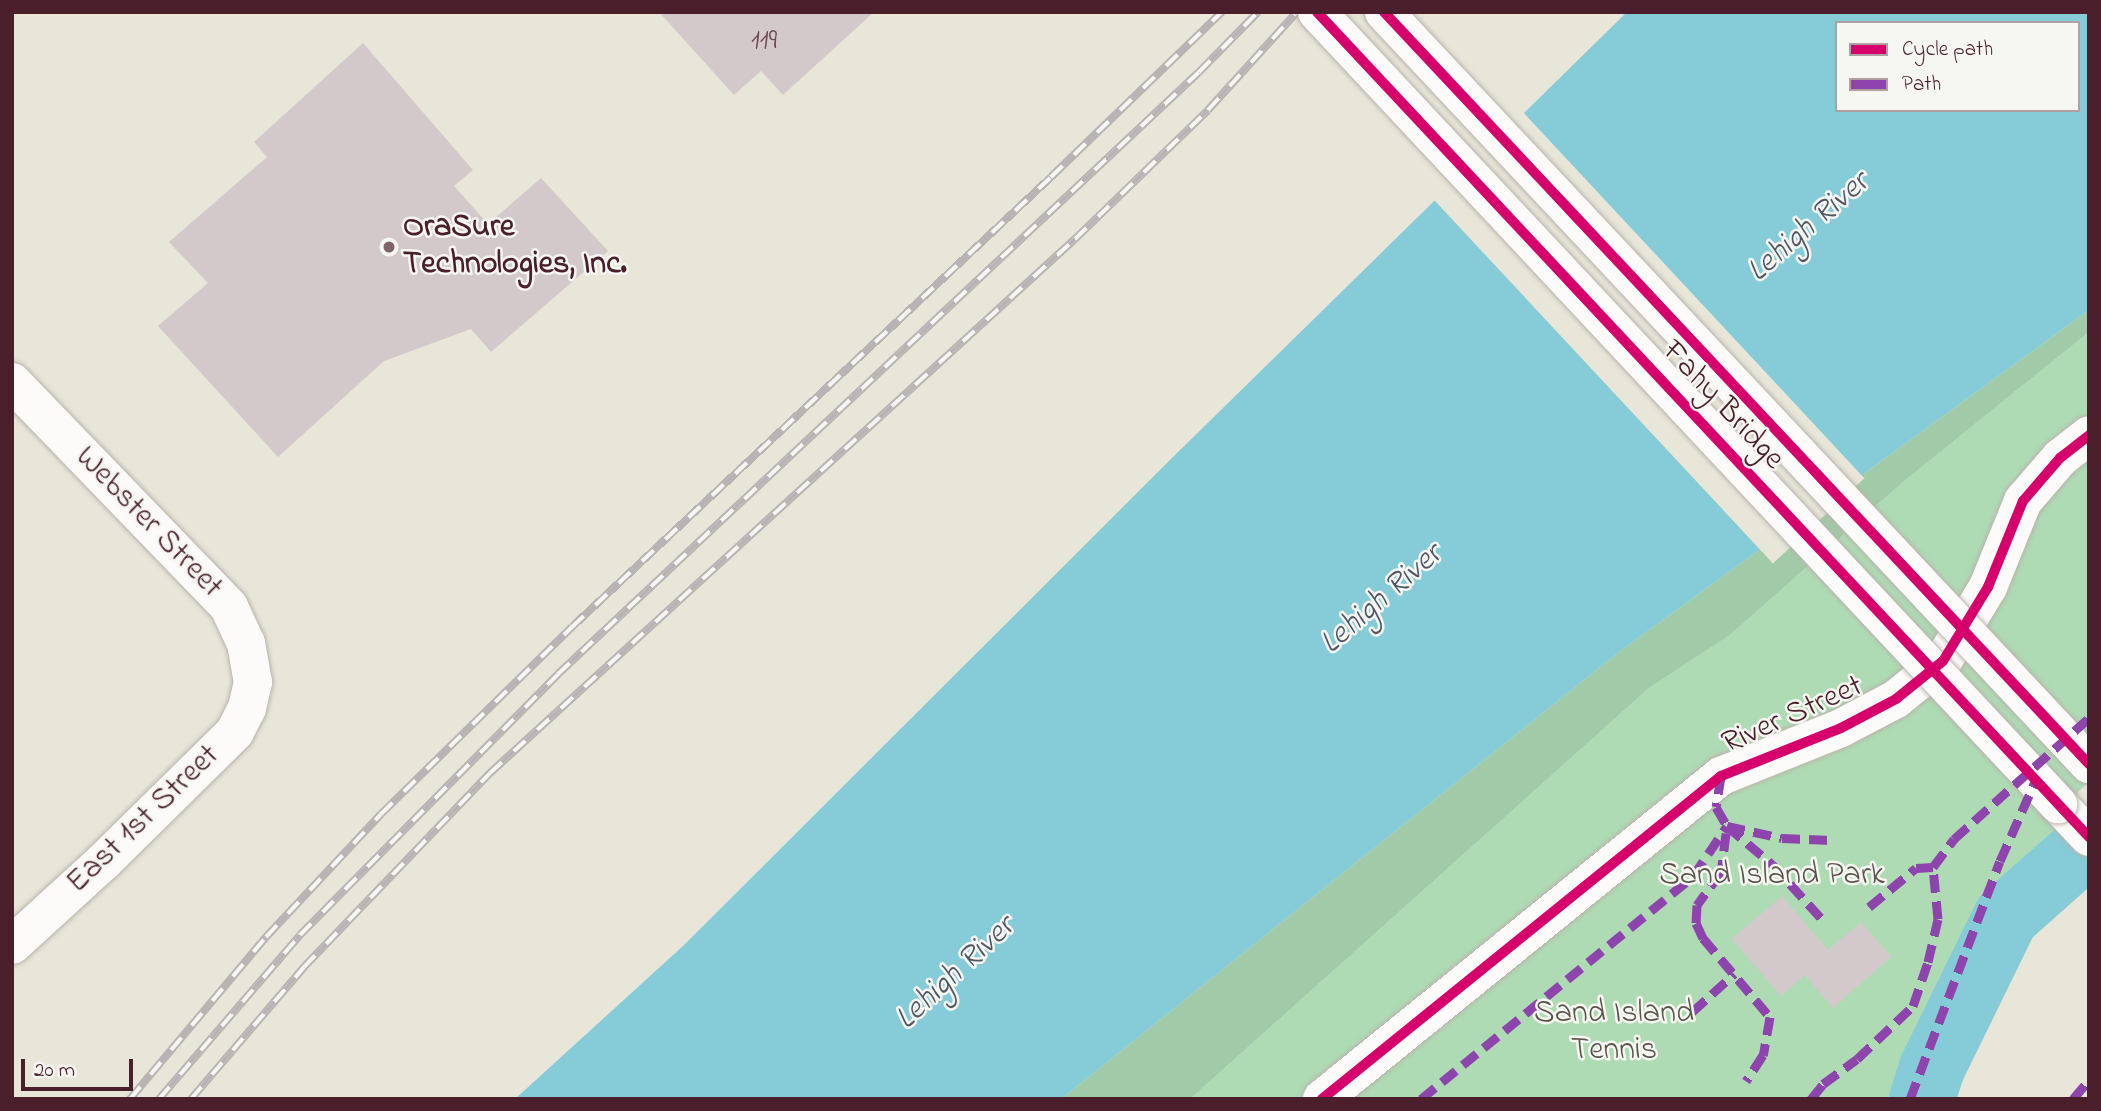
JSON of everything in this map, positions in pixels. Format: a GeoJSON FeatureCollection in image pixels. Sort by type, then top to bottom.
{"type":"FeatureCollection","features":[{"type":"Feature","properties":{"kind":"main road","name":"Fahy Bridge"},"geometry":{"type":"LineString","coordinates":[[1317,12],[2089,836]]}},
{"type":"Feature","properties":{"kind":"main road","name":"Fahy Bridge"},"geometry":{"type":"LineString","coordinates":[[1384,12],[2089,764]]}},
{"type":"Feature","properties":{"kind":"main road","name":"Webster Street"},"geometry":{"type":"LineString","coordinates":[[12,382],[229,607],[246,643],[253,682]]}},
{"type":"Feature","properties":{"kind":"main road","name":"River Street"},"geometry":{"type":"LineString","coordinates":[[1322,1099],[1721,776],[1841,728],[1896,699],[1943,661],[1988,587],[2023,500],[2060,458],[2089,435]]}},
{"type":"Feature","properties":{"kind":"main road","name":"East 1st Street"},"geometry":{"type":"LineString","coordinates":[[12,945],[103,862],[235,732],[247,708],[253,682]]}},
{"type":"Feature","properties":{"kind":"green space"},"geometry":{"type":"Polygon","coordinates":[[[2089,310],[2089,332],[1903,482],[1730,635],[1649,688],[1190,1099],[1061,1099],[1619,652],[2089,310]]]}},
{"type":"Feature","properties":{"kind":"green space","name":"Sand Island Park"},"geometry":{"type":"Polygon","coordinates":[[[2089,332],[2089,782],[2079,791],[1988,932],[1918,1099],[1190,1099],[1649,688],[1730,635],[1903,482],[2089,332]]]}},
{"type":"Feature","properties":{"kind":"water","name":"Lehigh River"},"geometry":{"type":"Polygon","coordinates":[[[1627,12],[2089,12],[2089,310],[1619,652],[1061,1099],[515,1099],[683,946],[1173,457],[1627,12]]]}},
{"type":"Feature","properties":{"kind":"pier"},"geometry":{"type":"Polygon","coordinates":[[[1522,111],[1864,478],[1773,563],[1431,196],[1522,111]]]}},
{"type":"Feature","properties":{"kind":"building"},"geometry":{"type":"Polygon","coordinates":[[[659,12],[874,12],[783,95],[761,71],[734,95],[659,12]]]}},
{"type":"Feature","properties":{"kind":"building","name":"OraSure Technologies, Inc."},"geometry":{"type":"Polygon","coordinates":[[[363,43],[473,170],[454,186],[488,224],[541,178],[608,251],[491,352],[471,329],[384,361],[278,457],[158,326],[208,283],[169,242],[267,157],[254,142],[363,43]]]}},
{"type":"Feature","properties":{"kind":"building"},"geometry":{"type":"Polygon","coordinates":[[[1782,896],[1828,950],[1861,922],[1891,957],[1833,1008],[1805,975],[1781,996],[1732,939],[1782,896]]]}},
{"type":"Feature","properties":{"kind":"waterway"},"geometry":{"type":"LineString","coordinates":[[1922,1099],[1932,1068],[2006,917],[2089,843]]}},
{"type":"Feature","properties":{"kind":"railway"},"geometry":{"type":"LineString","coordinates":[[130,1099],[266,937],[381,814],[572,627],[1051,177],[1222,12]]}},
{"type":"Feature","properties":{"kind":"railway"},"geometry":{"type":"LineString","coordinates":[[159,1099],[300,935],[558,674],[1199,72],[1258,12]]}},
{"type":"Feature","properties":{"kind":"railway"},"geometry":{"type":"LineString","coordinates":[[191,1099],[304,967],[490,773],[1075,239],[1208,110],[1297,12]]}},
{"type":"Feature","properties":{"kind":"marked path"},"geometry":{"type":"LineString","coordinates":[[1811,1099],[1823,1084],[1857,1059],[1913,1006],[1928,962],[1938,919],[1933,867],[1954,839],[2089,718]]}},
{"type":"Feature","properties":{"kind":"marked path"},"geometry":{"type":"LineString","coordinates":[[1721,776],[1716,807],[1727,826],[1772,864],[1821,918]]}},
{"type":"Feature","properties":{"kind":"marked path"},"geometry":{"type":"LineString","coordinates":[[1910,1099],[2000,861],[2037,777]]}},
{"type":"Feature","properties":{"kind":"marked path"},"geometry":{"type":"LineString","coordinates":[[1727,826],[1782,838],[1831,840]]}},
{"type":"Feature","properties":{"kind":"marked path"},"geometry":{"type":"LineString","coordinates":[[1421,1099],[1693,876],[1727,826]]}},
{"type":"Feature","properties":{"kind":"marked path"},"geometry":{"type":"LineString","coordinates":[[1726,833],[1721,872],[1697,905],[1696,923],[1703,938],[1770,1017],[1763,1055],[1746,1081]]}},
{"type":"Feature","properties":{"kind":"marked path"},"geometry":{"type":"LineString","coordinates":[[1869,907],[1916,868],[1933,867]]}},
{"type":"Feature","properties":{"kind":"marked path"},"geometry":{"type":"LineString","coordinates":[[1692,1012],[1734,974]]}},
{"type":"Feature","properties":{"kind":"marked path"},"geometry":{"type":"LineString","coordinates":[[2073,1099],[2089,1080]]}},
{"type":"Feature","properties":{"kind":"cycle path"},"geometry":{"type":"LineString","coordinates":[[1317,12],[2089,837]]}},
{"type":"Feature","properties":{"kind":"cycle path"},"geometry":{"type":"LineString","coordinates":[[1384,12],[2089,764]]}},
{"type":"Feature","properties":{"kind":"cycle path"},"geometry":{"type":"LineString","coordinates":[[1322,1099],[1721,776],[1841,728],[1896,699],[1943,661],[1988,587],[2023,501],[2060,458],[2089,435]]}},
{"type":"Feature","properties":{"kind":"place","name":"OraSure Technologies, Inc."},"geometry":{"type":"Point","coordinates":[389,247]}},
{"type":"Feature","properties":{"kind":"park label","name":"Sand Island Tennis"},"geometry":{"type":"Point","coordinates":[1614,1034]}}]}
